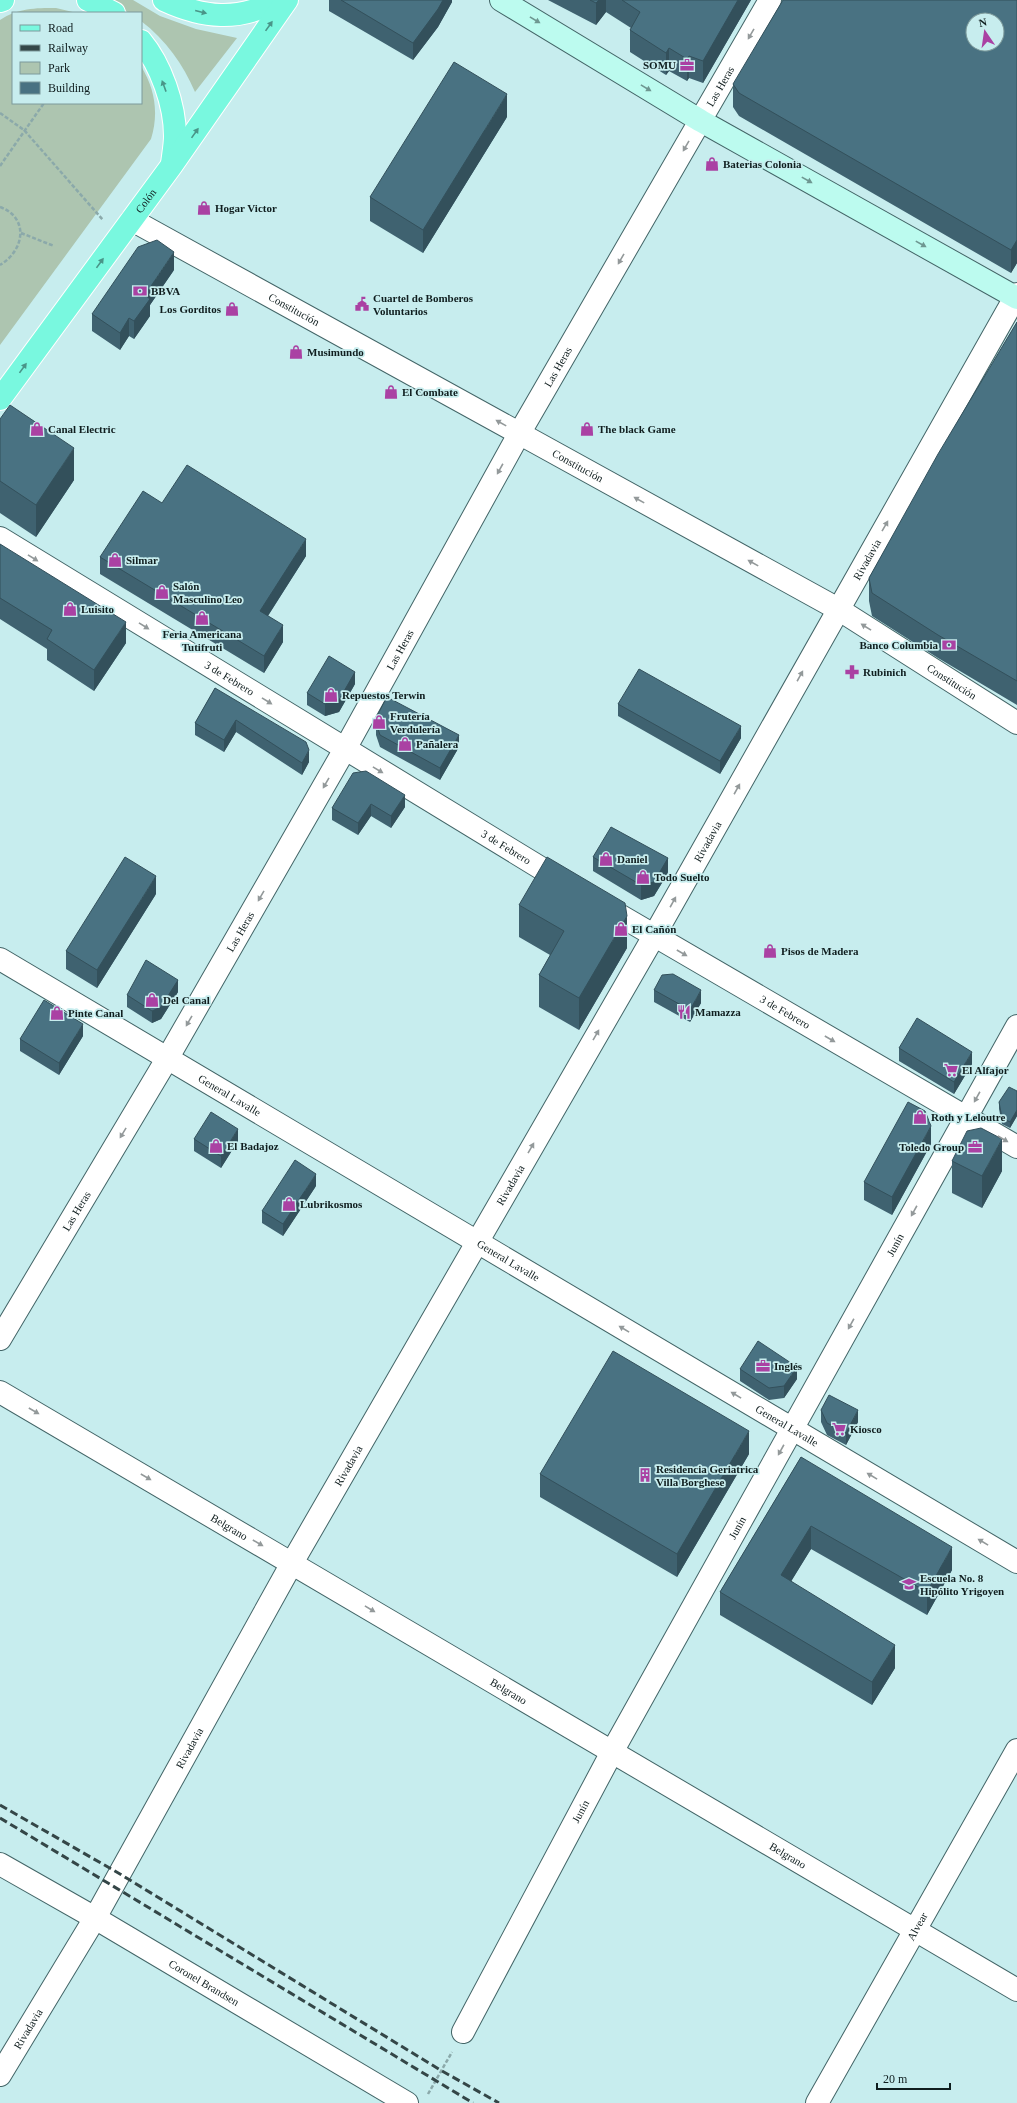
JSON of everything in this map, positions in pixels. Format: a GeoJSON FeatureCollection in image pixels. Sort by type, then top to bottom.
{"type":"FeatureCollection","features":[{"type":"Feature","properties":{"kind":"main road"},"geometry":{"type":"LineString","coordinates":[[88,0],[112,12]]}},
{"type":"Feature","properties":{"kind":"main road"},"geometry":{"type":"LineString","coordinates":[[164,0],[177,6],[215,16],[238,15],[263,8],[277,0]]}},
{"type":"Feature","properties":{"kind":"main road","name":"Colón"},"geometry":{"type":"LineString","coordinates":[[0,399],[172,165],[287,0]]}},
{"type":"Feature","properties":{"kind":"main road"},"geometry":{"type":"LineString","coordinates":[[502,0],[701,121],[1017,296]]}},
{"type":"Feature","properties":{"kind":"main road"},"geometry":{"type":"LineString","coordinates":[[142,42],[158,68],[168,95],[175,136],[172,165]]}},
{"type":"Feature","properties":{"kind":"street","name":"Las Heras"},"geometry":{"type":"LineString","coordinates":[[0,1339],[167,1059],[345,749],[519,434],[770,0]]}},
{"type":"Feature","properties":{"kind":"street","name":"Constitución"},"geometry":{"type":"LineString","coordinates":[[132,220],[838,610],[1017,723]]}},
{"type":"Feature","properties":{"kind":"street","name":"Rivadavia"},"geometry":{"type":"LineString","coordinates":[[0,2075],[95,1918],[292,1563],[654,936],[1017,296]]}},
{"type":"Feature","properties":{"kind":"street","name":"3 de Febrero"},"geometry":{"type":"LineString","coordinates":[[0,538],[654,936],[1017,1147]]}},
{"type":"Feature","properties":{"kind":"street","name":"General Lavalle"},"geometry":{"type":"LineString","coordinates":[[0,960],[1017,1562]]}},
{"type":"Feature","properties":{"kind":"street","name":"Junín"},"geometry":{"type":"LineString","coordinates":[[463,2032],[612,1752],[1017,1026]]}},
{"type":"Feature","properties":{"kind":"street","name":"Belgrano"},"geometry":{"type":"LineString","coordinates":[[0,1392],[1017,1990]]}},
{"type":"Feature","properties":{"kind":"street","name":"Alvear"},"geometry":{"type":"LineString","coordinates":[[817,2103],[914,1929],[1017,1750]]}},
{"type":"Feature","properties":{"kind":"street","name":"Coronel Brandsen"},"geometry":{"type":"LineString","coordinates":[[0,1864],[416,2100]]}},
{"type":"Feature","properties":{"kind":"path"},"geometry":{"type":"LineString","coordinates":[[0,166],[43,104]]}},
{"type":"Feature","properties":{"kind":"path"},"geometry":{"type":"LineString","coordinates":[[0,113],[24,130],[119,238]]}},
{"type":"Feature","properties":{"kind":"path"},"geometry":{"type":"LineString","coordinates":[[0,207],[12,214],[21,233],[20,243],[16,252],[9,260],[0,265]]}},
{"type":"Feature","properties":{"kind":"path"},"geometry":{"type":"LineString","coordinates":[[21,233],[54,246]]}},
{"type":"Feature","properties":{"kind":"path"},"geometry":{"type":"LineString","coordinates":[[416,2100],[463,2032]]}},
{"type":"Feature","properties":{"kind":"green space"},"geometry":{"type":"Polygon","coordinates":[[[110,0],[133,0],[160,16],[196,29],[237,38],[195,92],[173,53],[166,44],[142,22],[142,12],[128,12],[110,0]]]}},
{"type":"Feature","properties":{"kind":"green space"},"geometry":{"type":"Polygon","coordinates":[[[56,8],[73,12],[17,12],[34,9],[56,8]]]}},
{"type":"Feature","properties":{"kind":"green space"},"geometry":{"type":"Polygon","coordinates":[[[12,14],[12,104],[142,104],[142,68],[150,83],[154,101],[155,120],[151,139],[0,345],[0,20],[12,14]]]}},
{"type":"Feature","properties":{"kind":"building"},"geometry":{"type":"Polygon","coordinates":[[[341,0],[443,0],[413,43],[341,0]]]}},
{"type":"Feature","properties":{"kind":"building"},"geometry":{"type":"Polygon","coordinates":[[[590,0],[599,0],[596,3],[590,0]]]}},
{"type":"Feature","properties":{"kind":"building"},"geometry":{"type":"Polygon","coordinates":[[[622,0],[738,0],[703,61],[689,56],[687,59],[669,48],[666,53],[630,30],[640,12],[622,0]]]}},
{"type":"Feature","properties":{"kind":"building"},"geometry":{"type":"Polygon","coordinates":[[[783,0],[1017,0],[1017,240],[1011,250],[739,93],[733,84],[783,0]]]}},
{"type":"Feature","properties":{"kind":"building"},"geometry":{"type":"Polygon","coordinates":[[[454,62],[507,94],[423,230],[370,197],[454,62]]]}},
{"type":"Feature","properties":{"kind":"building","name":"BBVA"},"geometry":{"type":"Polygon","coordinates":[[[157,240],[174,252],[145,295],[150,299],[134,321],[129,318],[120,333],[92,314],[138,247],[157,240]]]}},
{"type":"Feature","properties":{"kind":"building"},"geometry":{"type":"Polygon","coordinates":[[[1017,322],[1017,681],[938,635],[872,593],[869,578],[938,454],[1017,322]]]}},
{"type":"Feature","properties":{"kind":"building"},"geometry":{"type":"Polygon","coordinates":[[[10,405],[74,448],[36,505],[0,481],[0,419],[10,405]]]}},
{"type":"Feature","properties":{"kind":"building"},"geometry":{"type":"Polygon","coordinates":[[[187,465],[306,539],[260,611],[283,625],[264,656],[100,557],[143,491],[162,503],[187,465]]]}},
{"type":"Feature","properties":{"kind":"building"},"geometry":{"type":"Polygon","coordinates":[[[0,544],[126,622],[94,670],[47,639],[52,630],[0,598],[0,544]]]}},
{"type":"Feature","properties":{"kind":"building"},"geometry":{"type":"Polygon","coordinates":[[[329,656],[355,672],[339,700],[325,704],[307,693],[329,656]]]}},
{"type":"Feature","properties":{"kind":"building"},"geometry":{"type":"Polygon","coordinates":[[[639,669],[741,726],[720,761],[618,704],[639,669]]]}},
{"type":"Feature","properties":{"kind":"building"},"geometry":{"type":"Polygon","coordinates":[[[215,688],[306,742],[309,750],[302,763],[236,720],[224,740],[195,723],[215,688]]]}},
{"type":"Feature","properties":{"kind":"building"},"geometry":{"type":"Polygon","coordinates":[[[387,697],[459,735],[440,768],[380,735],[376,723],[378,714],[387,697]]]}},
{"type":"Feature","properties":{"kind":"building"},"geometry":{"type":"Polygon","coordinates":[[[366,771],[405,795],[391,816],[371,804],[358,823],[332,808],[353,773],[366,771]]]}},
{"type":"Feature","properties":{"kind":"building"},"geometry":{"type":"Polygon","coordinates":[[[611,827],[668,858],[654,882],[641,885],[593,857],[611,827]]]}},
{"type":"Feature","properties":{"kind":"building"},"geometry":{"type":"Polygon","coordinates":[[[125,857],[156,876],[97,970],[66,951],[125,857]]]}},
{"type":"Feature","properties":{"kind":"building"},"geometry":{"type":"Polygon","coordinates":[[[547,857],[625,903],[627,916],[579,998],[539,975],[564,931],[519,905],[547,857]]]}},
{"type":"Feature","properties":{"kind":"building","name":"Del Canal"},"geometry":{"type":"Polygon","coordinates":[[[146,960],[178,980],[161,1007],[152,1011],[127,995],[146,960]]]}},
{"type":"Feature","properties":{"kind":"building"},"geometry":{"type":"Polygon","coordinates":[[[673,974],[701,990],[690,1010],[654,990],[662,975],[673,974]]]}},
{"type":"Feature","properties":{"kind":"building"},"geometry":{"type":"Polygon","coordinates":[[[44,1000],[83,1024],[59,1063],[20,1039],[44,1000]]]}},
{"type":"Feature","properties":{"kind":"building"},"geometry":{"type":"Polygon","coordinates":[[[917,1018],[972,1052],[954,1082],[899,1048],[917,1018]]]}},
{"type":"Feature","properties":{"kind":"building"},"geometry":{"type":"Polygon","coordinates":[[[1009,1087],[1017,1091],[1017,1110],[1010,1122],[1002,1118],[999,1102],[1009,1087]]]}},
{"type":"Feature","properties":{"kind":"building"},"geometry":{"type":"Polygon","coordinates":[[[908,1102],[925,1111],[931,1126],[892,1197],[864,1182],[908,1102]]]}},
{"type":"Feature","properties":{"kind":"building"},"geometry":{"type":"Polygon","coordinates":[[[211,1112],[238,1129],[221,1156],[194,1139],[211,1112]]]}},
{"type":"Feature","properties":{"kind":"building"},"geometry":{"type":"Polygon","coordinates":[[[981,1128],[1002,1139],[982,1176],[952,1161],[967,1131],[981,1128]]]}},
{"type":"Feature","properties":{"kind":"building"},"geometry":{"type":"Polygon","coordinates":[[[295,1160],[316,1174],[283,1224],[262,1211],[295,1160]]]}},
{"type":"Feature","properties":{"kind":"building"},"geometry":{"type":"Polygon","coordinates":[[[758,1341],[797,1367],[784,1386],[769,1388],[740,1369],[758,1341]]]}},
{"type":"Feature","properties":{"kind":"building","name":"Residencia Geriatrica Villa Borghese"},"geometry":{"type":"Polygon","coordinates":[[[613,1351],[749,1431],[677,1554],[540,1474],[613,1351]]]}},
{"type":"Feature","properties":{"kind":"building"},"geometry":{"type":"Polygon","coordinates":[[[829,1395],[858,1410],[846,1433],[827,1423],[821,1410],[829,1395]]]}},
{"type":"Feature","properties":{"kind":"building","name":"Escuela No. 8 Hipólito Yrigoyen"},"geometry":{"type":"Polygon","coordinates":[[[801,1457],[952,1547],[927,1592],[811,1526],[781,1575],[895,1645],[872,1682],[720,1592],[801,1457]]]}},
{"type":"Feature","properties":{"kind":"railway"},"geometry":{"type":"LineString","coordinates":[[0,1805],[120,1874],[442,2071],[499,2103]]}},
{"type":"Feature","properties":{"kind":"railway"},"geometry":{"type":"LineString","coordinates":[[0,1818],[473,2103]]}},
{"type":"Feature","properties":{"kind":"place","name":"SOMU"},"geometry":{"type":"Point","coordinates":[687,65]}},
{"type":"Feature","properties":{"kind":"place","name":"Baterias Colonia"},"geometry":{"type":"Point","coordinates":[712,164]}},
{"type":"Feature","properties":{"kind":"place","name":"Hogar Victor"},"geometry":{"type":"Point","coordinates":[204,208]}},
{"type":"Feature","properties":{"kind":"place","name":"BBVA"},"geometry":{"type":"Point","coordinates":[140,291]}},
{"type":"Feature","properties":{"kind":"place","name":"Cuartel de Bomberos Voluntarios"},"geometry":{"type":"Point","coordinates":[362,304]}},
{"type":"Feature","properties":{"kind":"place","name":"Los Gorditos"},"geometry":{"type":"Point","coordinates":[232,309]}},
{"type":"Feature","properties":{"kind":"place","name":"Musimundo"},"geometry":{"type":"Point","coordinates":[296,352]}},
{"type":"Feature","properties":{"kind":"place","name":"El Combate"},"geometry":{"type":"Point","coordinates":[391,392]}},
{"type":"Feature","properties":{"kind":"place","name":"Canal Electric"},"geometry":{"type":"Point","coordinates":[37,429]}},
{"type":"Feature","properties":{"kind":"place","name":"The black Game"},"geometry":{"type":"Point","coordinates":[587,429]}},
{"type":"Feature","properties":{"kind":"place","name":"Silmar"},"geometry":{"type":"Point","coordinates":[115,560]}},
{"type":"Feature","properties":{"kind":"place","name":"Salón Masculino Leo"},"geometry":{"type":"Point","coordinates":[162,592]}},
{"type":"Feature","properties":{"kind":"place","name":"Luisito"},"geometry":{"type":"Point","coordinates":[70,609]}},
{"type":"Feature","properties":{"kind":"place","name":"Feria Americana Tutifruti"},"geometry":{"type":"Point","coordinates":[202,618]}},
{"type":"Feature","properties":{"kind":"place","name":"Banco Columbia"},"geometry":{"type":"Point","coordinates":[949,645]}},
{"type":"Feature","properties":{"kind":"place","name":"Rubinich"},"geometry":{"type":"Point","coordinates":[852,672]}},
{"type":"Feature","properties":{"kind":"place","name":"Repuestos Terwin"},"geometry":{"type":"Point","coordinates":[331,695]}},
{"type":"Feature","properties":{"kind":"place","name":"Frutería Verdulería"},"geometry":{"type":"Point","coordinates":[379,722]}},
{"type":"Feature","properties":{"kind":"place","name":"Pañalera"},"geometry":{"type":"Point","coordinates":[405,744]}},
{"type":"Feature","properties":{"kind":"place","name":"Daniel"},"geometry":{"type":"Point","coordinates":[606,859]}},
{"type":"Feature","properties":{"kind":"place","name":"Todo Suelto"},"geometry":{"type":"Point","coordinates":[643,877]}},
{"type":"Feature","properties":{"kind":"place","name":"El Cañón"},"geometry":{"type":"Point","coordinates":[621,929]}},
{"type":"Feature","properties":{"kind":"place","name":"Pisos de Madera"},"geometry":{"type":"Point","coordinates":[770,951]}},
{"type":"Feature","properties":{"kind":"place","name":"Del Canal"},"geometry":{"type":"Point","coordinates":[152,1000]}},
{"type":"Feature","properties":{"kind":"place","name":"Mamazza"},"geometry":{"type":"Point","coordinates":[684,1012]}},
{"type":"Feature","properties":{"kind":"place","name":"Pinte Canal"},"geometry":{"type":"Point","coordinates":[57,1013]}},
{"type":"Feature","properties":{"kind":"place","name":"El Alfajor"},"geometry":{"type":"Point","coordinates":[951,1070]}},
{"type":"Feature","properties":{"kind":"place","name":"Roth y Leloutre"},"geometry":{"type":"Point","coordinates":[920,1117]}},
{"type":"Feature","properties":{"kind":"place","name":"El Badajoz"},"geometry":{"type":"Point","coordinates":[216,1146]}},
{"type":"Feature","properties":{"kind":"place","name":"Toledo Group"},"geometry":{"type":"Point","coordinates":[975,1147]}},
{"type":"Feature","properties":{"kind":"place","name":"Lubrikosmos"},"geometry":{"type":"Point","coordinates":[289,1204]}},
{"type":"Feature","properties":{"kind":"place","name":"Inglés"},"geometry":{"type":"Point","coordinates":[763,1366]}},
{"type":"Feature","properties":{"kind":"place","name":"Kiosco"},"geometry":{"type":"Point","coordinates":[839,1429]}},
{"type":"Feature","properties":{"kind":"place","name":"Residencia Geriatrica Villa Borghese"},"geometry":{"type":"Point","coordinates":[645,1475]}},
{"type":"Feature","properties":{"kind":"place","name":"Escuela No. 8 Hipólito Yrigoyen"},"geometry":{"type":"Point","coordinates":[909,1584]}}]}
